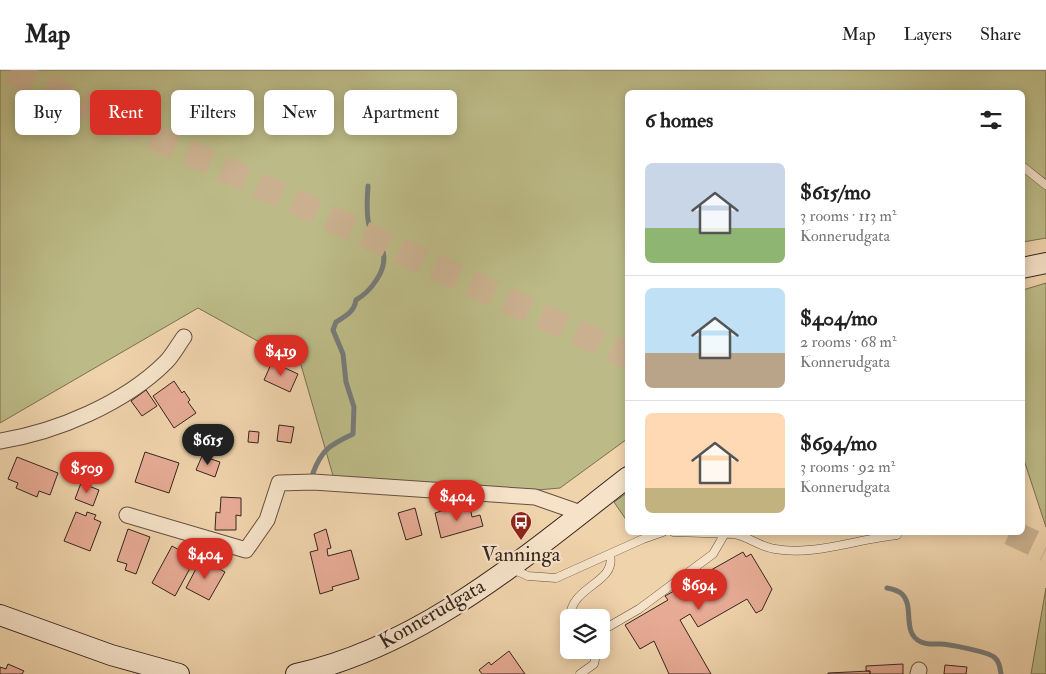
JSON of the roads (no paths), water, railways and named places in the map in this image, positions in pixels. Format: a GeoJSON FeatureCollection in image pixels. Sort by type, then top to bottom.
{"type":"FeatureCollection","features":[{"type":"Feature","properties":{"kind":"main road"},"geometry":{"type":"LineString","coordinates":[[1025,267],[1046,263]]}},
{"type":"Feature","properties":{"kind":"main road","name":"Konnerudgata"},"geometry":{"type":"LineString","coordinates":[[296,674],[339,662],[396,638],[466,597],[510,568],[625,479]]}},
{"type":"Feature","properties":{"kind":"main road"},"geometry":{"type":"LineString","coordinates":[[0,614],[111,656],[179,674]]}},
{"type":"Feature","properties":{"kind":"street"},"geometry":{"type":"LineString","coordinates":[[0,441],[93,413],[128,392],[166,362],[184,337]]}},
{"type":"Feature","properties":{"kind":"street"},"geometry":{"type":"LineString","coordinates":[[127,515],[246,550],[267,520],[279,483],[313,482],[535,497],[581,513]]}},
{"type":"Feature","properties":{"kind":"lane"},"geometry":{"type":"LineString","coordinates":[[1025,168],[1046,185]]}},
{"type":"Feature","properties":{"kind":"lane"},"geometry":{"type":"LineString","coordinates":[[510,568],[528,576],[556,578],[654,535]]}},
{"type":"Feature","properties":{"kind":"lane"},"geometry":{"type":"LineString","coordinates":[[610,626],[639,608],[713,554],[724,535],[745,536],[772,549],[792,552],[897,535]]}},
{"type":"Feature","properties":{"kind":"lane"},"geometry":{"type":"LineString","coordinates":[[572,609],[573,602],[578,597],[609,572],[612,563],[610,555]]}},
{"type":"Feature","properties":{"kind":"lane"},"geometry":{"type":"LineString","coordinates":[[580,674],[594,664],[595,659]]}},
{"type":"Feature","properties":{"kind":"waterway"},"geometry":{"type":"LineString","coordinates":[[313,473],[320,458],[328,449],[338,441],[353,434],[354,407],[346,382],[343,354],[333,330],[336,322],[349,313],[356,300],[367,292],[377,280],[383,266],[383,252],[372,233],[368,220],[368,186]]}},
{"type":"Feature","properties":{"kind":"waterway"},"geometry":{"type":"LineString","coordinates":[[887,588],[899,592],[906,599],[911,632],[915,638],[926,644],[951,645],[990,655],[998,662],[1001,674]]}},
{"type":"Feature","properties":{"kind":"tunnel"},"geometry":{"type":"LineString","coordinates":[[10,70],[625,355]]}},
{"type":"Feature","properties":{"kind":"tunnel"},"geometry":{"type":"LineString","coordinates":[[1016,535],[1046,549]]}},
{"type":"Feature","properties":{"kind":"place","name":"Vanninga"},"geometry":{"type":"Point","coordinates":[521,541]}}]}
